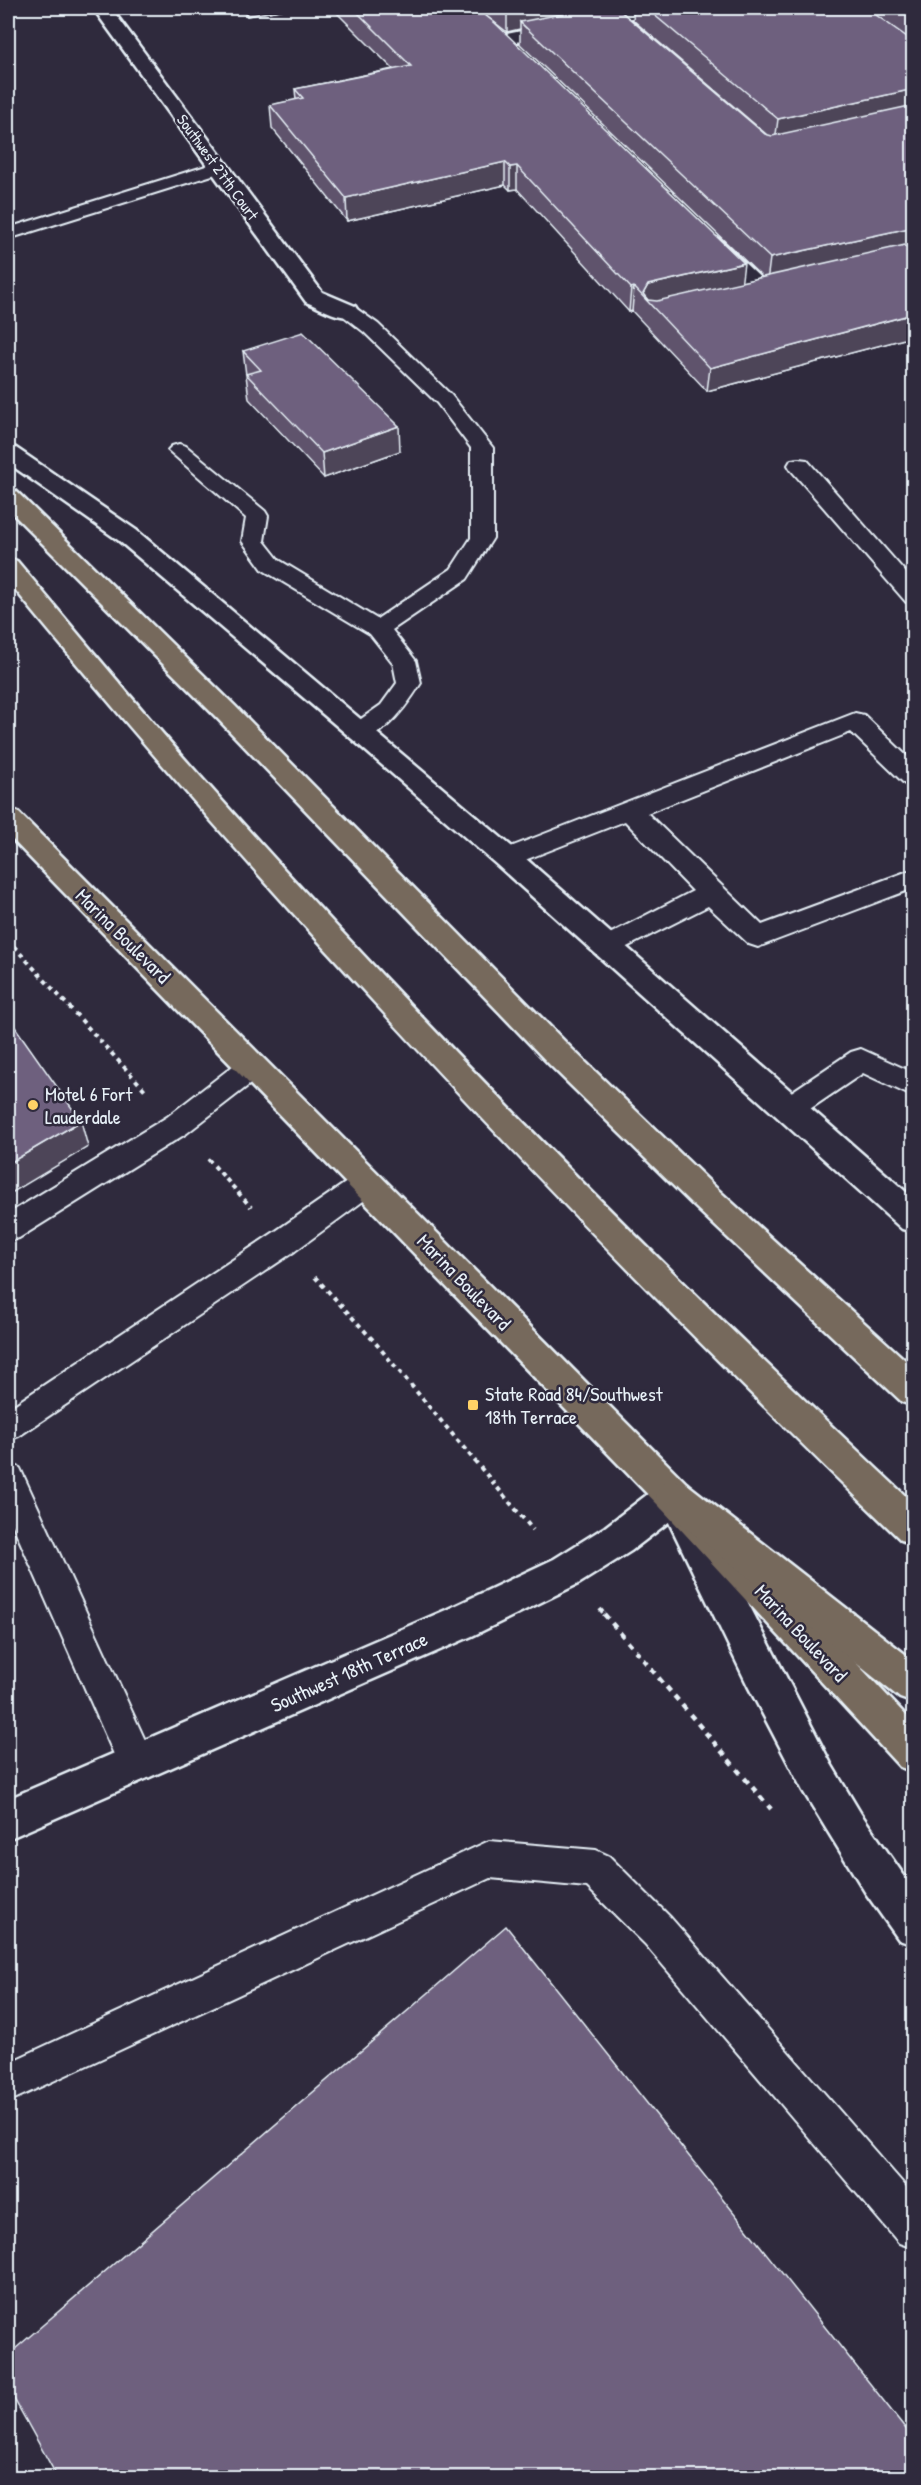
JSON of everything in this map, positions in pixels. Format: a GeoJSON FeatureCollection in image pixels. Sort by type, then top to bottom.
{"type":"FeatureCollection","features":[{"type":"Feature","properties":{"kind":"main road"},"geometry":{"type":"LineString","coordinates":[[8,496],[226,712],[561,1057],[746,1236],[914,1391]]}},
{"type":"Feature","properties":{"kind":"main road"},"geometry":{"type":"LineString","coordinates":[[8,566],[226,824],[482,1100],[661,1282],[914,1528]]}},
{"type":"Feature","properties":{"kind":"main road","name":"Marina Boulevard"},"geometry":{"type":"LineString","coordinates":[[8,819],[674,1496],[914,1753]]}},
{"type":"Feature","properties":{"kind":"main road"},"geometry":{"type":"LineString","coordinates":[[674,1496],[914,1685]]}},
{"type":"Feature","properties":{"kind":"street","name":"Southwest 27th Court"},"geometry":{"type":"LineString","coordinates":[[102,8],[314,297],[347,311]]}},
{"type":"Feature","properties":{"kind":"street"},"geometry":{"type":"LineString","coordinates":[[502,40],[655,8]]}},
{"type":"Feature","properties":{"kind":"street"},"geometry":{"type":"LineString","coordinates":[[614,16],[632,31]]}},
{"type":"Feature","properties":{"kind":"street"},"geometry":{"type":"LineString","coordinates":[[487,27],[517,54]]}},
{"type":"Feature","properties":{"kind":"street"},"geometry":{"type":"LineString","coordinates":[[700,232],[768,289],[739,295]]}},
{"type":"Feature","properties":{"kind":"street"},"geometry":{"type":"LineString","coordinates":[[8,453],[127,535],[507,858],[914,1219]]}},
{"type":"Feature","properties":{"kind":"street"},"geometry":{"type":"LineString","coordinates":[[674,1496],[820,1783],[854,1842],[914,1925]]}},
{"type":"Feature","properties":{"kind":"street","name":"Southwest 18th Terrace"},"geometry":{"type":"LineString","coordinates":[[8,1819],[459,1623],[567,1571],[618,1539],[674,1496]]}},
{"type":"Feature","properties":{"kind":"lane"},"geometry":{"type":"LineString","coordinates":[[8,234],[219,167]]}},
{"type":"Feature","properties":{"kind":"lane"},"geometry":{"type":"LineString","coordinates":[[347,311],[371,328],[444,399],[482,448],[482,538],[459,574],[378,629]]}},
{"type":"Feature","properties":{"kind":"lane"},"geometry":{"type":"LineString","coordinates":[[179,450],[257,516],[253,541],[271,565],[378,629],[404,661],[410,683],[390,711],[360,732]]}},
{"type":"Feature","properties":{"kind":"lane"},"geometry":{"type":"LineString","coordinates":[[798,465],[914,597]]}},
{"type":"Feature","properties":{"kind":"lane"},"geometry":{"type":"LineString","coordinates":[[507,858],[855,721],[914,778]]}},
{"type":"Feature","properties":{"kind":"lane"},"geometry":{"type":"LineString","coordinates":[[629,810],[758,937],[914,878]]}},
{"type":"Feature","properties":{"kind":"lane"},"geometry":{"type":"LineString","coordinates":[[607,947],[711,893]]}},
{"type":"Feature","properties":{"kind":"lane"},"geometry":{"type":"LineString","coordinates":[[788,1109],[861,1060],[914,1086]]}},
{"type":"Feature","properties":{"kind":"lane"},"geometry":{"type":"LineString","coordinates":[[8,1229],[177,1125],[252,1067]]}},
{"type":"Feature","properties":{"kind":"lane"},"geometry":{"type":"LineString","coordinates":[[8,1426],[284,1242],[367,1183]]}},
{"type":"Feature","properties":{"kind":"lane"},"geometry":{"type":"LineString","coordinates":[[8,1478],[137,1764]]}},
{"type":"Feature","properties":{"kind":"lane"},"geometry":{"type":"LineString","coordinates":[[8,2083],[489,1858],[596,1869],[658,1931],[914,2228]]}},
{"type":"Feature","properties":{"kind":"path"},"geometry":{"type":"LineString","coordinates":[[8,940],[373,1340],[775,1813]]}},
{"type":"Feature","properties":{"kind":"building"},"geometry":{"type":"Polygon","coordinates":[[[353,8],[476,8],[495,23],[744,263],[648,285],[643,294],[648,300],[657,301],[914,243],[914,316],[913,314],[710,368],[634,287],[631,288],[517,166],[510,167],[505,162],[346,198],[270,105],[303,98],[295,89],[411,66],[353,8]]]}},
{"type":"Feature","properties":{"kind":"building"},"geometry":{"type":"Polygon","coordinates":[[[591,8],[617,8],[765,134],[772,136],[914,105],[914,227],[770,258],[520,22],[591,8]]]}},
{"type":"Feature","properties":{"kind":"building"},"geometry":{"type":"Polygon","coordinates":[[[646,8],[866,8],[914,40],[914,89],[778,119],[646,8]]]}},
{"type":"Feature","properties":{"kind":"building"},"geometry":{"type":"Polygon","coordinates":[[[896,8],[914,8],[914,19],[896,8]]]}},
{"type":"Feature","properties":{"kind":"building"},"geometry":{"type":"Polygon","coordinates":[[[303,332],[399,426],[322,453],[246,374],[261,370],[243,351],[303,332]]]}},
{"type":"Feature","properties":{"kind":"building","name":"Motel 6 Fort Lauderdale"},"geometry":{"type":"Polygon","coordinates":[[[15,1027],[81,1121],[8,1164],[8,1031],[15,1027]]]}},
{"type":"Feature","properties":{"kind":"building"},"geometry":{"type":"Polygon","coordinates":[[[506,1926],[914,2439],[914,2478],[58,2478],[8,2388],[8,2355],[506,1926]]]}},
{"type":"Feature","properties":{"kind":"place","name":"Motel 6 Fort Lauderdale"},"geometry":{"type":"Point","coordinates":[33,1105]}},
{"type":"Feature","properties":{"kind":"place","name":"State Road 84/Southwest 18th Terrace"},"geometry":{"type":"Point","coordinates":[473,1405]}}]}
